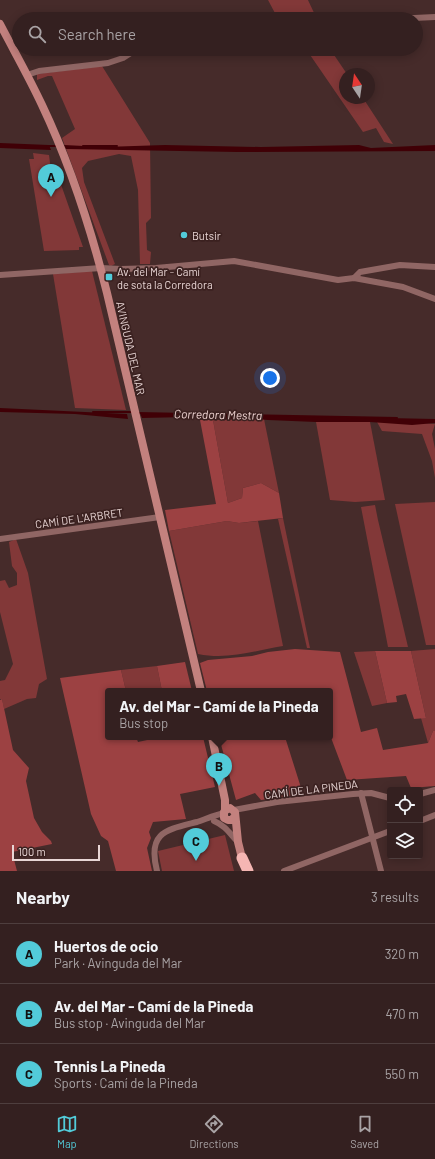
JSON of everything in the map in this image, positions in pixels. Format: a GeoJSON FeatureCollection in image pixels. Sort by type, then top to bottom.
{"type":"FeatureCollection","features":[{"type":"Feature","properties":{"kind":"highway"},"geometry":{"type":"LineString","coordinates":[[242,858],[247,871]]}},
{"type":"Feature","properties":{"kind":"street"},"geometry":{"type":"LineString","coordinates":[[423,18],[435,17]]}},
{"type":"Feature","properties":{"kind":"street","name":"AVINGUDA DEL MAR"},"geometry":{"type":"LineString","coordinates":[[0,24],[12,46]]}},
{"type":"Feature","properties":{"kind":"street","name":"AVINGUDA DEL MAR"},"geometry":{"type":"LineString","coordinates":[[17,56],[58,141],[101,268],[200,688]]}},
{"type":"Feature","properties":{"kind":"street"},"geometry":{"type":"LineString","coordinates":[[27,74],[39,71],[108,62],[126,56]]}},
{"type":"Feature","properties":{"kind":"street"},"geometry":{"type":"LineString","coordinates":[[0,275],[101,268],[156,268],[234,261],[338,280],[354,278],[402,287],[435,299]]}},
{"type":"Feature","properties":{"kind":"street"},"geometry":{"type":"LineString","coordinates":[[354,278],[360,272],[400,265],[435,267]]}},
{"type":"Feature","properties":{"kind":"street","name":"CAMÍ DE L'ARBRET"},"geometry":{"type":"LineString","coordinates":[[0,539],[160,517]]}},
{"type":"Feature","properties":{"kind":"street"},"geometry":{"type":"LineString","coordinates":[[213,740],[229,814],[242,858]]}},
{"type":"Feature","properties":{"kind":"street"},"geometry":{"type":"LineString","coordinates":[[423,793],[435,790]]}},
{"type":"Feature","properties":{"kind":"street"},"geometry":{"type":"LineString","coordinates":[[361,793],[381,871]]}},
{"type":"Feature","properties":{"kind":"street","name":"CAMÍ DE LA PINEDA"},"geometry":{"type":"LineString","coordinates":[[157,871],[153,852],[158,838],[164,833],[179,826],[199,821],[207,817],[229,814],[277,802],[361,793],[371,793],[387,797]]}},
{"type":"Feature","properties":{"kind":"street","name":"CAMÍ DE LA PINEDA"},"geometry":{"type":"LineString","coordinates":[[199,821],[214,821],[229,814]]}},
{"type":"Feature","properties":{"kind":"street"},"geometry":{"type":"LineString","coordinates":[[423,819],[435,815]]}},
{"type":"Feature","properties":{"kind":"street"},"geometry":{"type":"LineString","coordinates":[[214,821],[221,824],[228,830],[238,842]]}},
{"type":"Feature","properties":{"kind":"street"},"geometry":{"type":"LineString","coordinates":[[284,871],[387,832]]}},
{"type":"Feature","properties":{"kind":"shaded area"},"geometry":{"type":"Polygon","coordinates":[[[268,0],[308,0],[314,12],[274,12],[268,0]]]}},
{"type":"Feature","properties":{"kind":"shaded area"},"geometry":{"type":"Polygon","coordinates":[[[311,56],[335,56],[343,68],[339,68],[339,97],[311,56]]]}},
{"type":"Feature","properties":{"kind":"shaded area"},"geometry":{"type":"Polygon","coordinates":[[[102,66],[150,143],[151,218],[146,223],[147,250],[151,252],[150,264],[140,264],[138,190],[131,156],[119,154],[88,161],[82,168],[84,182],[115,264],[111,266],[109,265],[62,138],[75,129],[52,76],[37,80],[37,74],[102,66]]]}},
{"type":"Feature","properties":{"kind":"shaded area"},"geometry":{"type":"Polygon","coordinates":[[[344,104],[367,104],[393,144],[384,142],[376,128],[363,132],[344,104]]]}},
{"type":"Feature","properties":{"kind":"shaded area"},"geometry":{"type":"Polygon","coordinates":[[[0,143],[49,145],[51,150],[0,148],[0,143]]]}},
{"type":"Feature","properties":{"kind":"shaded area"},"geometry":{"type":"Polygon","coordinates":[[[64,145],[104,147],[165,145],[261,147],[359,145],[371,148],[435,145],[435,151],[237,152],[66,149],[64,145]]]}},
{"type":"Feature","properties":{"kind":"shaded area"},"geometry":{"type":"Polygon","coordinates":[[[33,153],[49,155],[52,178],[58,176],[83,247],[79,247],[79,250],[44,251],[29,159],[34,159],[33,153]]]}},
{"type":"Feature","properties":{"kind":"shaded area"},"geometry":{"type":"Polygon","coordinates":[[[92,271],[126,410],[75,408],[53,274],[92,271]]]}},
{"type":"Feature","properties":{"kind":"shaded area"},"geometry":{"type":"Polygon","coordinates":[[[0,408],[127,414],[128,419],[75,414],[0,412],[0,408]]]}},
{"type":"Feature","properties":{"kind":"shaded area"},"geometry":{"type":"Polygon","coordinates":[[[140,413],[435,419],[435,423],[412,425],[370,422],[316,422],[244,418],[142,418],[140,413]]]}},
{"type":"Feature","properties":{"kind":"shaded area"},"geometry":{"type":"Polygon","coordinates":[[[264,419],[279,493],[261,483],[243,488],[242,498],[228,503],[213,420],[264,419]]]}},
{"type":"Feature","properties":{"kind":"shaded area"},"geometry":{"type":"Polygon","coordinates":[[[200,420],[213,420],[228,503],[242,498],[243,488],[261,483],[279,493],[283,518],[239,523],[227,521],[169,531],[165,510],[216,504],[200,420]]]}},
{"type":"Feature","properties":{"kind":"shaded area"},"geometry":{"type":"Polygon","coordinates":[[[389,420],[435,424],[432,434],[435,449],[435,478],[432,461],[422,434],[382,431],[377,422],[389,420]]]}},
{"type":"Feature","properties":{"kind":"shaded area"},"geometry":{"type":"Polygon","coordinates":[[[316,422],[370,422],[385,500],[355,502],[330,500],[316,422]]]}},
{"type":"Feature","properties":{"kind":"shaded area"},"geometry":{"type":"Polygon","coordinates":[[[435,502],[435,645],[426,645],[395,504],[435,502]]]}},
{"type":"Feature","properties":{"kind":"shaded area"},"geometry":{"type":"Polygon","coordinates":[[[375,505],[408,647],[388,647],[361,507],[375,505]]]}},
{"type":"Feature","properties":{"kind":"shaded area"},"geometry":{"type":"Polygon","coordinates":[[[283,518],[310,648],[307,648],[278,519],[283,518]]]}},
{"type":"Feature","properties":{"kind":"shaded area"},"geometry":{"type":"Polygon","coordinates":[[[227,521],[239,523],[258,521],[283,646],[220,656],[198,654],[169,531],[227,521]]]}},
{"type":"Feature","properties":{"kind":"shaded area"},"geometry":{"type":"Polygon","coordinates":[[[16,539],[28,573],[47,679],[39,684],[36,698],[27,699],[4,709],[2,699],[0,699],[0,681],[5,680],[13,664],[0,612],[0,581],[5,580],[9,588],[17,585],[17,573],[12,566],[9,542],[16,539]]]}},
{"type":"Feature","properties":{"kind":"shaded area"},"geometry":{"type":"Polygon","coordinates":[[[295,649],[340,652],[361,732],[377,728],[383,750],[428,743],[433,731],[435,731],[435,786],[411,787],[406,776],[347,780],[332,740],[333,688],[206,688],[200,663],[208,660],[252,656],[268,652],[295,649]]]}},
{"type":"Feature","properties":{"kind":"shaded area"},"geometry":{"type":"Polygon","coordinates":[[[435,649],[435,731],[433,731],[428,743],[421,718],[426,718],[411,651],[435,649]]]}},
{"type":"Feature","properties":{"kind":"shaded area"},"geometry":{"type":"Polygon","coordinates":[[[375,651],[387,703],[372,706],[354,652],[375,651]]]}},
{"type":"Feature","properties":{"kind":"shaded area"},"geometry":{"type":"Polygon","coordinates":[[[375,651],[411,651],[426,718],[414,719],[406,694],[396,696],[397,702],[387,703],[375,651]]]}},
{"type":"Feature","properties":{"kind":"shaded area"},"geometry":{"type":"Polygon","coordinates":[[[185,662],[191,688],[161,688],[157,666],[185,662]]]}},
{"type":"Feature","properties":{"kind":"shaded area"},"geometry":{"type":"Polygon","coordinates":[[[157,666],[161,688],[125,688],[121,670],[157,666]]]}},
{"type":"Feature","properties":{"kind":"shaded area"},"geometry":{"type":"Polygon","coordinates":[[[121,670],[125,688],[105,688],[105,740],[137,740],[138,742],[147,740],[204,740],[215,787],[180,794],[186,819],[153,822],[149,832],[151,838],[147,848],[152,871],[116,871],[108,841],[101,836],[91,814],[60,678],[121,670]]]}},
{"type":"Feature","properties":{"kind":"shaded area"},"geometry":{"type":"Polygon","coordinates":[[[2,699],[13,750],[29,768],[26,781],[34,818],[42,832],[52,844],[12,852],[17,871],[0,871],[0,700],[2,699]]]}},
{"type":"Feature","properties":{"kind":"shaded area"},"geometry":{"type":"Polygon","coordinates":[[[220,740],[286,740],[303,794],[261,800],[255,793],[236,800],[220,740]]]}},
{"type":"Feature","properties":{"kind":"shaded area"},"geometry":{"type":"Polygon","coordinates":[[[225,835],[234,871],[162,871],[158,851],[225,835]]]}},
{"type":"Feature","properties":{"kind":"waterway"},"geometry":{"type":"LineString","coordinates":[[47,146],[57,146]]}},
{"type":"Feature","properties":{"kind":"waterway"},"geometry":{"type":"LineString","coordinates":[[83,146],[117,146]]}},
{"type":"Feature","properties":{"kind":"waterway","name":"Corredora Mestra"},"geometry":{"type":"LineString","coordinates":[[93,412],[133,412]]}},
{"type":"Feature","properties":{"kind":"waterway","name":"Corredora Mestra"},"geometry":{"type":"LineString","coordinates":[[137,413],[397,418]]}},
{"type":"Feature","properties":{"kind":"place","name":"Huertos de ocio"},"geometry":{"type":"Point","coordinates":[51,197]}},
{"type":"Feature","properties":{"kind":"place","name":"Butsir"},"geometry":{"type":"Point","coordinates":[184,235]}},
{"type":"Feature","properties":{"kind":"place","name":"Av. del Mar - Camí de sota la Corredora"},"geometry":{"type":"Point","coordinates":[109,277]}},
{"type":"Feature","properties":{"kind":"place","name":"Av. del Mar - Camí de la Pineda"},"geometry":{"type":"Point","coordinates":[219,786]}},
{"type":"Feature","properties":{"kind":"place","name":"Tennis La Pineda"},"geometry":{"type":"Point","coordinates":[196,861]}}]}
